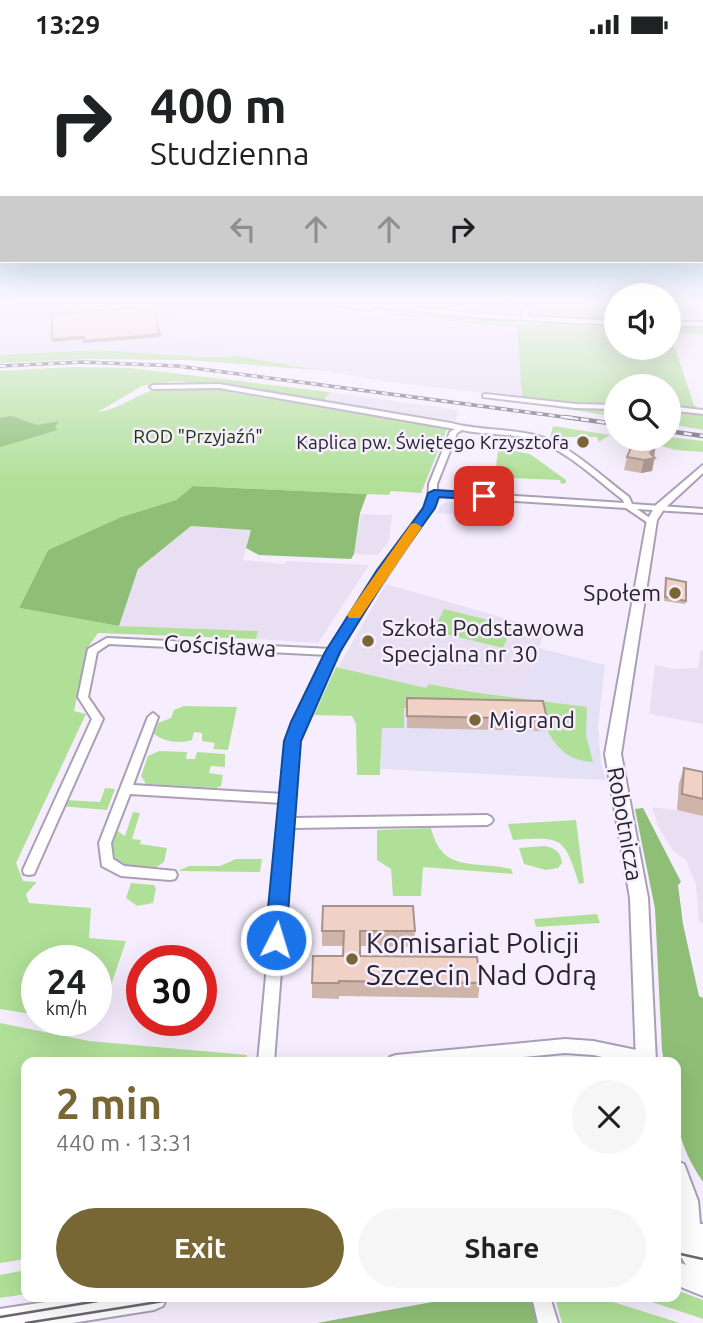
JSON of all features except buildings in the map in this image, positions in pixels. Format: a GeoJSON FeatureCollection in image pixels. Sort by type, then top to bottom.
{"type":"FeatureCollection","features":[{"type":"Feature","properties":{"kind":"street"},"geometry":{"type":"LineString","coordinates":[[153,387],[219,386],[395,414],[459,429],[478,429],[546,441],[621,495],[628,506],[651,523]]}},
{"type":"Feature","properties":{"kind":"street"},"geometry":{"type":"LineString","coordinates":[[485,395],[576,407],[604,407]]}},
{"type":"Feature","properties":{"kind":"street"},"geometry":{"type":"LineString","coordinates":[[681,409],[703,412]]}},
{"type":"Feature","properties":{"kind":"street"},"geometry":{"type":"LineString","coordinates":[[265,1057],[294,735],[333,652],[384,570],[429,508],[434,493],[433,484],[454,432],[459,429]]}},
{"type":"Feature","properties":{"kind":"street","name":"Robotnicza"},"geometry":{"type":"LineString","coordinates":[[646,1057],[639,898],[613,754],[651,523],[660,507],[703,468]]}},
{"type":"Feature","properties":{"kind":"street"},"geometry":{"type":"LineString","coordinates":[[434,493],[703,511]]}},
{"type":"Feature","properties":{"kind":"street","name":"Gościsława"},"geometry":{"type":"LineString","coordinates":[[29,870],[98,719],[83,697],[92,650],[107,641],[333,652]]}},
{"type":"Feature","properties":{"kind":"street"},"geometry":{"type":"LineString","coordinates":[[153,717],[105,843],[107,862],[121,871],[170,875]]}},
{"type":"Feature","properties":{"kind":"street"},"geometry":{"type":"LineString","coordinates":[[126,789],[287,799]]}},
{"type":"Feature","properties":{"kind":"street"},"geometry":{"type":"LineString","coordinates":[[285,823],[487,820]]}},
{"type":"Feature","properties":{"kind":"street"},"geometry":{"type":"LineString","coordinates":[[449,1057],[565,1046],[593,1048],[630,1057]]}},
{"type":"Feature","properties":{"kind":"street"},"geometry":{"type":"LineString","coordinates":[[681,1191],[703,1216]]}},
{"type":"Feature","properties":{"kind":"street"},"geometry":{"type":"LineString","coordinates":[[681,1205],[685,1236],[703,1271]]}},
{"type":"Feature","properties":{"kind":"street"},"geometry":{"type":"LineString","coordinates":[[681,1275],[703,1284]]}},
{"type":"Feature","properties":{"kind":"street"},"geometry":{"type":"LineString","coordinates":[[0,1322],[123,1302]]}},
{"type":"Feature","properties":{"kind":"street"},"geometry":{"type":"LineString","coordinates":[[542,1302],[548,1323]]}},
{"type":"Feature","properties":{"kind":"shaded area"},"geometry":{"type":"Polygon","coordinates":[[[281,363],[520,363],[522,397],[389,382],[281,363]]]}},
{"type":"Feature","properties":{"kind":"shaded area"},"geometry":{"type":"Polygon","coordinates":[[[330,392],[459,410],[456,421],[324,401],[330,392]]]}},
{"type":"Feature","properties":{"kind":"shaded area"},"geometry":{"type":"Polygon","coordinates":[[[502,503],[500,517],[437,513],[442,504],[502,503]]]}},
{"type":"Feature","properties":{"kind":"shaded area"},"geometry":{"type":"Polygon","coordinates":[[[361,514],[392,515],[389,541],[378,555],[354,554],[361,514]]]}},
{"type":"Feature","properties":{"kind":"shaded area"},"geometry":{"type":"Polygon","coordinates":[[[191,526],[251,530],[243,560],[284,564],[287,561],[369,565],[318,643],[256,639],[258,632],[119,626],[138,569],[191,526]]]}},
{"type":"Feature","properties":{"kind":"shaded area"},"geometry":{"type":"Polygon","coordinates":[[[386,584],[546,630],[518,698],[429,684],[427,689],[338,667],[386,584]]]}},
{"type":"Feature","properties":{"kind":"shaded area"},"geometry":{"type":"Polygon","coordinates":[[[539,648],[605,665],[598,727],[601,763],[606,780],[381,769],[382,728],[429,684],[518,698],[539,648]]]}},
{"type":"Feature","properties":{"kind":"shaded area"},"geometry":{"type":"Polygon","coordinates":[[[700,651],[703,651],[703,724],[649,714],[655,665],[675,669],[698,668],[700,651]]]}},
{"type":"Feature","properties":{"kind":"shaded area"},"geometry":{"type":"Polygon","coordinates":[[[679,783],[703,788],[703,923],[699,922],[696,885],[686,860],[673,851],[658,826],[652,807],[677,810],[679,783]]]}},
{"type":"Feature","properties":{"kind":"green space"},"geometry":{"type":"Polygon","coordinates":[[[231,363],[280,363],[317,370],[231,363]]]}},
{"type":"Feature","properties":{"kind":"green space"},"geometry":{"type":"Polygon","coordinates":[[[520,363],[680,363],[694,405],[703,414],[703,430],[681,426],[681,374],[604,374],[604,415],[541,405],[542,400],[522,397],[520,363]]]}},
{"type":"Feature","properties":{"kind":"green space","name":"ROD \"Przyjaźń\""},"geometry":{"type":"Polygon","coordinates":[[[72,367],[130,368],[330,392],[324,400],[175,381],[142,386],[98,412],[160,388],[197,386],[403,417],[411,422],[447,429],[421,493],[391,491],[389,495],[193,486],[176,500],[121,517],[48,550],[19,608],[119,626],[258,631],[256,639],[98,633],[88,647],[74,711],[86,714],[16,863],[23,881],[37,882],[26,894],[29,903],[91,908],[89,938],[126,941],[112,982],[112,945],[21,945],[21,1012],[0,1009],[0,371],[72,367]]]}},
{"type":"Feature","properties":{"kind":"green space"},"geometry":{"type":"Polygon","coordinates":[[[11,416],[37,425],[59,421],[55,426],[58,430],[0,447],[0,418],[11,416]]]}},
{"type":"Feature","properties":{"kind":"green space"},"geometry":{"type":"Polygon","coordinates":[[[553,426],[604,434],[604,439],[599,442],[597,437],[550,437],[553,426]]]}},
{"type":"Feature","properties":{"kind":"green space"},"geometry":{"type":"Polygon","coordinates":[[[681,438],[703,441],[703,452],[681,450],[681,438]]]}},
{"type":"Feature","properties":{"kind":"green space"},"geometry":{"type":"Polygon","coordinates":[[[498,450],[530,454],[566,480],[566,483],[561,484],[560,480],[511,478],[510,482],[502,481],[495,476],[498,450]]]}},
{"type":"Feature","properties":{"kind":"green space"},"geometry":{"type":"Polygon","coordinates":[[[193,486],[367,494],[360,513],[354,554],[351,559],[259,555],[246,548],[251,530],[191,526],[138,569],[119,626],[19,608],[48,550],[121,517],[176,500],[193,486]]]}},
{"type":"Feature","properties":{"kind":"green space"},"geometry":{"type":"Polygon","coordinates":[[[444,609],[512,626],[503,648],[433,631],[444,609]]]}},
{"type":"Feature","properties":{"kind":"green space"},"geometry":{"type":"Polygon","coordinates":[[[336,667],[426,688],[429,684],[587,707],[586,735],[593,762],[572,757],[557,746],[547,729],[541,709],[404,708],[404,728],[382,728],[380,775],[357,775],[356,724],[352,716],[314,715],[336,667]]]}},
{"type":"Feature","properties":{"kind":"green space"},"geometry":{"type":"Polygon","coordinates":[[[184,706],[237,707],[228,750],[213,749],[215,743],[202,741],[202,733],[194,732],[192,740],[182,742],[172,742],[154,734],[158,723],[171,718],[174,710],[184,706]]]}},
{"type":"Feature","properties":{"kind":"green space"},"geometry":{"type":"Polygon","coordinates":[[[159,751],[187,752],[186,759],[195,759],[197,752],[225,754],[225,767],[211,766],[209,773],[223,775],[221,786],[216,788],[146,784],[141,776],[148,756],[159,751]]]}},
{"type":"Feature","properties":{"kind":"green space"},"geometry":{"type":"Polygon","coordinates":[[[105,788],[115,789],[107,810],[60,806],[67,800],[100,802],[105,788]]]}},
{"type":"Feature","properties":{"kind":"green space"},"geometry":{"type":"Polygon","coordinates":[[[643,808],[681,882],[678,885],[683,924],[699,996],[703,998],[703,1182],[681,1138],[681,1057],[663,1057],[655,909],[635,809],[643,808]]]}},
{"type":"Feature","properties":{"kind":"green space"},"geometry":{"type":"Polygon","coordinates":[[[133,812],[140,813],[132,839],[141,840],[140,844],[167,848],[164,862],[152,870],[124,866],[114,858],[112,851],[116,830],[125,836],[133,812]]]}},
{"type":"Feature","properties":{"kind":"green space"},"geometry":{"type":"Polygon","coordinates":[[[576,820],[584,883],[579,884],[569,856],[559,843],[542,839],[513,840],[508,824],[576,820]]]}},
{"type":"Feature","properties":{"kind":"green space"},"geometry":{"type":"Polygon","coordinates":[[[431,828],[436,843],[443,853],[452,859],[511,869],[513,874],[423,867],[421,896],[393,896],[391,869],[377,860],[377,830],[431,828]]]}},
{"type":"Feature","properties":{"kind":"green space"},"geometry":{"type":"Polygon","coordinates":[[[544,846],[559,853],[562,863],[558,868],[546,870],[524,864],[519,848],[544,846]]]}},
{"type":"Feature","properties":{"kind":"green space"},"geometry":{"type":"Polygon","coordinates":[[[236,859],[262,859],[260,872],[178,871],[189,866],[220,866],[236,859]]]}},
{"type":"Feature","properties":{"kind":"green space"},"geometry":{"type":"Polygon","coordinates":[[[131,883],[154,885],[156,888],[153,903],[137,906],[126,898],[131,883]]]}},
{"type":"Feature","properties":{"kind":"green space"},"geometry":{"type":"Polygon","coordinates":[[[597,914],[600,923],[536,927],[534,919],[597,914]]]}},
{"type":"Feature","properties":{"kind":"green space"},"geometry":{"type":"Polygon","coordinates":[[[0,1023],[21,1027],[21,1036],[64,1036],[89,1041],[247,1055],[21,1057],[21,1260],[0,1263],[0,1023]]]}},
{"type":"Feature","properties":{"kind":"green space"},"geometry":{"type":"Polygon","coordinates":[[[21,1271],[21,1295],[0,1298],[0,1275],[21,1271]]]}},
{"type":"Feature","properties":{"kind":"green space"},"geometry":{"type":"Polygon","coordinates":[[[681,1292],[703,1300],[703,1319],[652,1302],[681,1302],[681,1292]]]}},
{"type":"Feature","properties":{"kind":"green space"},"geometry":{"type":"Polygon","coordinates":[[[432,1302],[537,1302],[543,1323],[317,1323],[432,1302]]]}},
{"type":"Feature","properties":{"kind":"green space"},"geometry":{"type":"Polygon","coordinates":[[[556,1302],[613,1302],[680,1323],[562,1323],[556,1302]]]}},
{"type":"Feature","properties":{"kind":"tram line"},"geometry":{"type":"LineString","coordinates":[[681,1254],[703,1259]]}},
{"type":"Feature","properties":{"kind":"tram line"},"geometry":{"type":"LineString","coordinates":[[0,1317],[92,1302]]}},
{"type":"Feature","properties":{"kind":"tram line"},"geometry":{"type":"LineString","coordinates":[[26,1323],[158,1302]]}},
{"type":"Feature","properties":{"kind":"railway"},"geometry":{"type":"LineString","coordinates":[[0,366],[53,363]]}},
{"type":"Feature","properties":{"kind":"railway"},"geometry":{"type":"LineString","coordinates":[[118,363],[178,366],[579,419]]}},
{"type":"Feature","properties":{"kind":"railway"},"geometry":{"type":"LineString","coordinates":[[565,417],[604,422]]}},
{"type":"Feature","properties":{"kind":"railway"},"geometry":{"type":"LineString","coordinates":[[681,433],[703,436]]}},
{"type":"Feature","properties":{"kind":"slow traffic"},"geometry":{"type":"LineString","coordinates":[[355,615],[415,527]]}},
{"type":"Feature","properties":{"kind":"place","name":"Kaplica pw. Świętego Krzysztofa"},"geometry":{"type":"Point","coordinates":[583,442]}},
{"type":"Feature","properties":{"kind":"place","name":"Społem"},"geometry":{"type":"Point","coordinates":[675,593]}},
{"type":"Feature","properties":{"kind":"place","name":"Szkoła Podstawowa Specjalna nr 30"},"geometry":{"type":"Point","coordinates":[368,641]}},
{"type":"Feature","properties":{"kind":"place","name":"Migrand"},"geometry":{"type":"Point","coordinates":[475,720]}},
{"type":"Feature","properties":{"kind":"place","name":"Komisariat Policji Szczecin Nad Odrą"},"geometry":{"type":"Point","coordinates":[352,959]}},
{"type":"Feature","properties":{"kind":"route"},"geometry":{"type":"LineString","coordinates":[[276,940],[292,741],[299,722],[333,652],[384,570],[429,508],[434,493],[484,496]]}}]}
